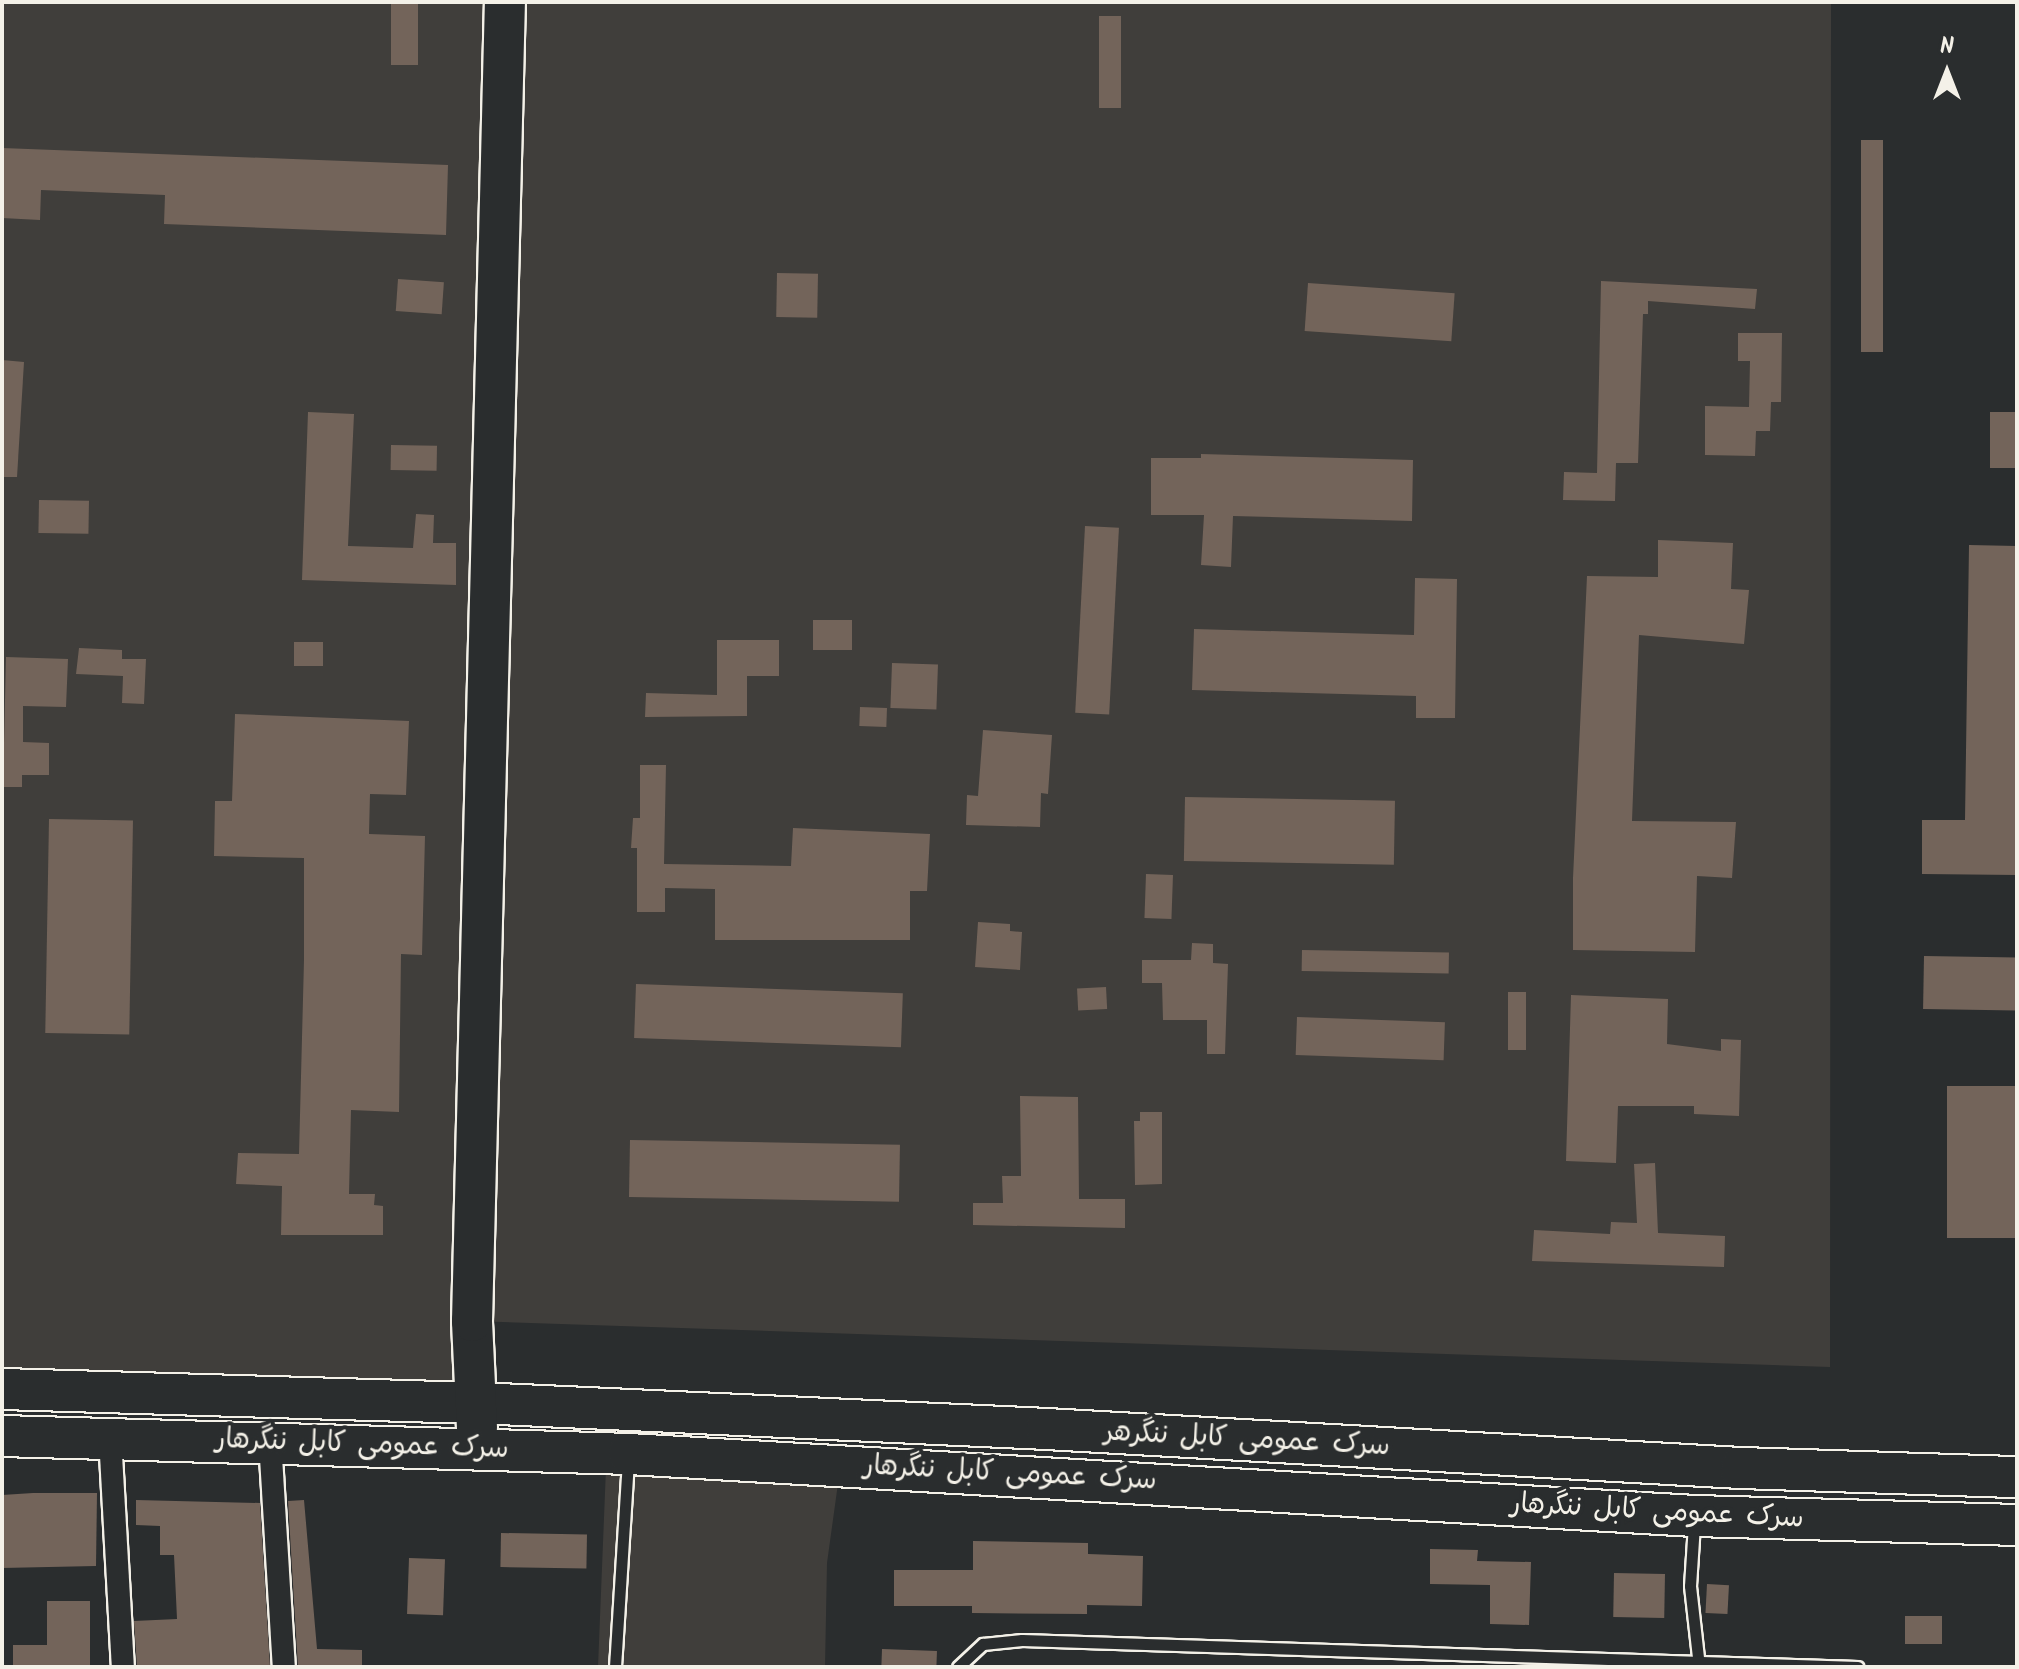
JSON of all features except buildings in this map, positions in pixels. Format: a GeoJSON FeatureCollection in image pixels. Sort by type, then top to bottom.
{"type":"FeatureCollection","features":[{"type":"Feature","properties":{"kind":"highway"},"geometry":{"type":"LineString","coordinates":[[477,1448],[472,1321],[505,2]]}},
{"type":"Feature","properties":{"kind":"highway","name":"سرک عمومی کابل ننگرهار"},"geometry":{"type":"LineString","coordinates":[[2,1389],[477,1403]]}},
{"type":"Feature","properties":{"kind":"highway","name":"سرک عمومی کابل ننگرهر"},"geometry":{"type":"LineString","coordinates":[[477,1403],[1079,1431],[1741,1468],[2017,1477]]}},
{"type":"Feature","properties":{"kind":"highway","name":"سرک عمومی کابل ننگرهار"},"geometry":{"type":"LineString","coordinates":[[2,1436],[270,1441],[629,1454],[1695,1516],[2017,1525]]}},
{"type":"Feature","properties":{"kind":"street"},"geometry":{"type":"LineString","coordinates":[[110,1437],[123,1667]]}},
{"type":"Feature","properties":{"kind":"street"},"geometry":{"type":"LineString","coordinates":[[270,1441],[284,1667]]}},
{"type":"Feature","properties":{"kind":"lane"},"geometry":{"type":"LineString","coordinates":[[615,1667],[629,1454]]}},
{"type":"Feature","properties":{"kind":"lane"},"geometry":{"type":"LineString","coordinates":[[1695,1516],[1690,1586],[1700,1664]]}},
{"type":"Feature","properties":{"kind":"lane"},"geometry":{"type":"LineString","coordinates":[[958,1667],[983,1644],[1022,1640],[1858,1667]]}},
{"type":"Feature","properties":{"kind":"shaded area"},"geometry":{"type":"Polygon","coordinates":[[[2,2],[1831,2],[1830,1367],[473,1321],[477,1403],[2,1389],[2,2]]]}},
{"type":"Feature","properties":{"kind":"shaded area"},"geometry":{"type":"Polygon","coordinates":[[[606,1468],[840,1469],[827,1563],[825,1667],[598,1667],[606,1468]]]}}]}
